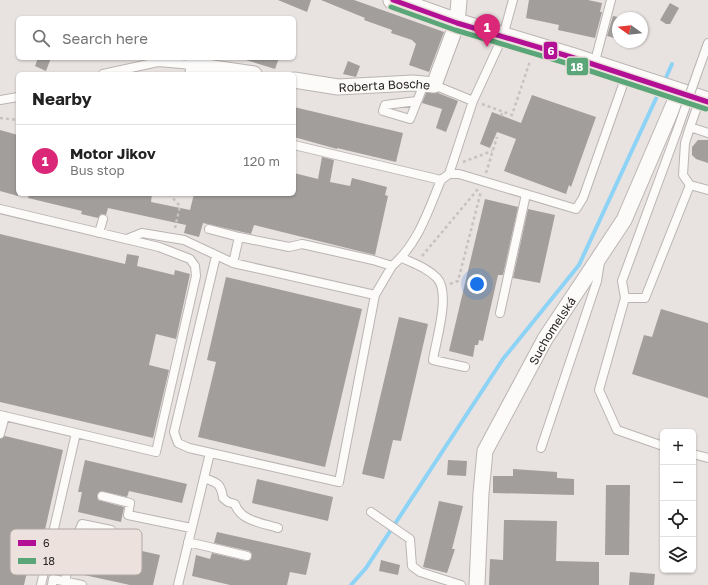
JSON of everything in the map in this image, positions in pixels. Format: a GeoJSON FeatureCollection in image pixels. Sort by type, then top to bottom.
{"type":"FeatureCollection","features":[{"type":"Feature","properties":{"kind":"street"},"geometry":{"type":"LineString","coordinates":[[393,0],[457,23],[503,36],[704,101]]}},
{"type":"Feature","properties":{"kind":"street","name":"Roberta Bosche"},"geometry":{"type":"LineString","coordinates":[[296,80],[338,87],[413,83],[429,85],[457,23],[459,0]]}},
{"type":"Feature","properties":{"kind":"street"},"geometry":{"type":"LineString","coordinates":[[190,69],[228,72]]}},
{"type":"Feature","properties":{"kind":"street","name":"Suchomelská"},"geometry":{"type":"LineString","coordinates":[[477,585],[481,493],[486,451],[545,339],[624,220],[665,88]]}},
{"type":"Feature","properties":{"kind":"lane"},"geometry":{"type":"LineString","coordinates":[[216,256],[174,432],[178,443],[189,448],[339,482],[375,295],[392,266],[402,258],[415,240],[441,180],[450,171],[473,100],[503,36],[513,0]]}},
{"type":"Feature","properties":{"kind":"lane"},"geometry":{"type":"LineString","coordinates":[[594,65],[611,0]]}},
{"type":"Feature","properties":{"kind":"lane"},"geometry":{"type":"LineString","coordinates":[[660,445],[617,430],[599,390],[625,298],[622,281],[708,43]]}},
{"type":"Feature","properties":{"kind":"lane"},"geometry":{"type":"LineString","coordinates":[[112,72],[158,62],[190,69]]}},
{"type":"Feature","properties":{"kind":"lane"},"geometry":{"type":"LineString","coordinates":[[450,171],[576,209],[583,198],[626,76]]}},
{"type":"Feature","properties":{"kind":"lane"},"geometry":{"type":"LineString","coordinates":[[417,101],[429,85],[473,100]]}},
{"type":"Feature","properties":{"kind":"lane"},"geometry":{"type":"LineString","coordinates":[[0,100],[16,97]]}},
{"type":"Feature","properties":{"kind":"lane"},"geometry":{"type":"LineString","coordinates":[[704,101],[690,127],[685,143],[683,175],[690,185],[708,190]]}},
{"type":"Feature","properties":{"kind":"lane"},"geometry":{"type":"LineString","coordinates":[[690,127],[708,133]]}},
{"type":"Feature","properties":{"kind":"lane"},"geometry":{"type":"LineString","coordinates":[[296,145],[441,180]]}},
{"type":"Feature","properties":{"kind":"lane"},"geometry":{"type":"LineString","coordinates":[[625,298],[644,298],[690,185]]}},
{"type":"Feature","properties":{"kind":"lane"},"geometry":{"type":"LineString","coordinates":[[500,313],[526,194]]}},
{"type":"Feature","properties":{"kind":"lane"},"geometry":{"type":"LineString","coordinates":[[0,209],[159,247],[190,259],[195,266],[196,276],[156,452],[2,415],[0,434]]}},
{"type":"Feature","properties":{"kind":"lane"},"geometry":{"type":"LineString","coordinates":[[100,233],[103,219]]}},
{"type":"Feature","properties":{"kind":"lane"},"geometry":{"type":"LineString","coordinates":[[209,229],[289,247],[302,244],[373,260],[392,266]]}},
{"type":"Feature","properties":{"kind":"lane"},"geometry":{"type":"LineString","coordinates":[[127,239],[142,232],[184,240],[233,263],[375,295]]}},
{"type":"Feature","properties":{"kind":"lane"},"geometry":{"type":"LineString","coordinates":[[233,263],[240,237]]}},
{"type":"Feature","properties":{"kind":"lane"},"geometry":{"type":"LineString","coordinates":[[541,448],[597,281],[601,255]]}},
{"type":"Feature","properties":{"kind":"lane"},"geometry":{"type":"LineString","coordinates":[[402,258],[426,268],[438,279],[444,297],[433,360],[465,367]]}},
{"type":"Feature","properties":{"kind":"lane"},"geometry":{"type":"LineString","coordinates":[[54,529],[76,434]]}},
{"type":"Feature","properties":{"kind":"lane"},"geometry":{"type":"LineString","coordinates":[[178,585],[210,453]]}},
{"type":"Feature","properties":{"kind":"lane"},"geometry":{"type":"LineString","coordinates":[[696,455],[708,458]]}},
{"type":"Feature","properties":{"kind":"lane"},"geometry":{"type":"LineString","coordinates":[[204,478],[216,483],[222,488],[222,498],[235,504],[237,511],[245,517],[278,528]]}},
{"type":"Feature","properties":{"kind":"lane"},"geometry":{"type":"LineString","coordinates":[[102,496],[130,503],[128,516],[191,528]]}},
{"type":"Feature","properties":{"kind":"lane"},"geometry":{"type":"LineString","coordinates":[[371,512],[410,539],[412,566],[420,572],[461,585]]}},
{"type":"Feature","properties":{"kind":"lane"},"geometry":{"type":"LineString","coordinates":[[80,529],[82,524],[106,529]]}},
{"type":"Feature","properties":{"kind":"lane"},"geometry":{"type":"LineString","coordinates":[[188,542],[247,556]]}},
{"type":"Feature","properties":{"kind":"lane"},"geometry":{"type":"LineString","coordinates":[[41,585],[43,575]]}},
{"type":"Feature","properties":{"kind":"lane"},"geometry":{"type":"LineString","coordinates":[[65,581],[66,575]]}},
{"type":"Feature","properties":{"kind":"lane"},"geometry":{"type":"LineString","coordinates":[[52,585],[53,578],[82,585]]}},
{"type":"Feature","properties":{"kind":"path"},"geometry":{"type":"LineString","coordinates":[[473,100],[512,115],[532,54]]}},
{"type":"Feature","properties":{"kind":"path"},"geometry":{"type":"LineString","coordinates":[[501,116],[503,112]]}},
{"type":"Feature","properties":{"kind":"path"},"geometry":{"type":"LineString","coordinates":[[0,118],[16,120]]}},
{"type":"Feature","properties":{"kind":"path"},"geometry":{"type":"LineString","coordinates":[[441,288],[458,281],[484,181],[498,137]]}},
{"type":"Feature","properties":{"kind":"path"},"geometry":{"type":"LineString","coordinates":[[450,171],[493,150]]}},
{"type":"Feature","properties":{"kind":"path"},"geometry":{"type":"LineString","coordinates":[[416,264],[484,181]]}},
{"type":"Feature","properties":{"kind":"path"},"geometry":{"type":"LineString","coordinates":[[171,196],[180,206],[172,238]]}},
{"type":"Feature","properties":{"kind":"building"},"geometry":{"type":"Polygon","coordinates":[[[278,0],[311,0],[307,12],[278,0]]]}},
{"type":"Feature","properties":{"kind":"building"},"geometry":{"type":"Polygon","coordinates":[[[321,0],[354,0],[444,32],[429,72],[409,65],[416,44],[412,40],[391,33],[392,30],[364,20],[365,18],[321,0]]]}},
{"type":"Feature","properties":{"kind":"building"},"geometry":{"type":"Polygon","coordinates":[[[529,0],[588,0],[602,3],[600,12],[602,12],[595,38],[558,30],[559,25],[526,18],[529,0]]]}},
{"type":"Feature","properties":{"kind":"building"},"geometry":{"type":"Polygon","coordinates":[[[670,3],[679,8],[670,24],[666,24],[660,20],[670,3]]]}},
{"type":"Feature","properties":{"kind":"building"},"geometry":{"type":"Polygon","coordinates":[[[612,19],[612,37],[607,36],[612,19]]]}},
{"type":"Feature","properties":{"kind":"building"},"geometry":{"type":"Polygon","coordinates":[[[37,60],[50,60],[46,71],[35,66],[37,60]]]}},
{"type":"Feature","properties":{"kind":"building"},"geometry":{"type":"Polygon","coordinates":[[[246,60],[278,60],[275,69],[246,60]]]}},
{"type":"Feature","properties":{"kind":"building"},"geometry":{"type":"Polygon","coordinates":[[[348,61],[360,66],[356,77],[343,74],[348,61]]]}},
{"type":"Feature","properties":{"kind":"building"},"geometry":{"type":"Polygon","coordinates":[[[426,93],[438,93],[458,101],[446,132],[436,128],[442,109],[422,103],[426,93]]]}},
{"type":"Feature","properties":{"kind":"building"},"geometry":{"type":"Polygon","coordinates":[[[532,95],[596,117],[571,187],[569,185],[566,194],[504,171],[516,139],[497,132],[490,148],[480,144],[492,112],[521,123],[532,95]]]}},
{"type":"Feature","properties":{"kind":"building"},"geometry":{"type":"Polygon","coordinates":[[[296,107],[403,133],[396,162],[337,149],[296,138],[296,107]]]}},
{"type":"Feature","properties":{"kind":"building"},"geometry":{"type":"Polygon","coordinates":[[[0,130],[16,134],[16,195],[0,191],[0,130]]]}},
{"type":"Feature","properties":{"kind":"building"},"geometry":{"type":"Polygon","coordinates":[[[698,140],[708,140],[708,163],[696,159],[692,155],[692,147],[698,140]]]}},
{"type":"Feature","properties":{"kind":"building"},"geometry":{"type":"Polygon","coordinates":[[[322,157],[334,160],[330,182],[350,186],[352,178],[387,187],[385,195],[388,196],[375,255],[254,225],[251,234],[203,223],[199,237],[184,233],[186,225],[108,208],[106,215],[101,214],[98,218],[81,214],[82,211],[28,198],[28,196],[152,196],[151,202],[190,210],[194,196],[296,196],[296,174],[318,179],[322,157]]]}},
{"type":"Feature","properties":{"kind":"building"},"geometry":{"type":"Polygon","coordinates":[[[485,199],[518,207],[503,275],[498,275],[483,341],[479,340],[478,345],[475,345],[473,357],[449,351],[485,199]]]}},
{"type":"Feature","properties":{"kind":"building"},"geometry":{"type":"Polygon","coordinates":[[[528,209],[555,215],[540,283],[513,278],[528,209]]]}},
{"type":"Feature","properties":{"kind":"building"},"geometry":{"type":"Polygon","coordinates":[[[0,234],[125,264],[127,254],[139,256],[137,266],[174,275],[175,270],[190,274],[176,339],[156,334],[149,365],[169,370],[153,438],[0,402],[0,234]]]}},
{"type":"Feature","properties":{"kind":"building"},"geometry":{"type":"Polygon","coordinates":[[[226,277],[362,309],[325,467],[198,437],[216,362],[207,360],[226,277]]]}},
{"type":"Feature","properties":{"kind":"building"},"geometry":{"type":"Polygon","coordinates":[[[661,309],[708,323],[708,398],[632,374],[644,335],[652,337],[661,309]]]}},
{"type":"Feature","properties":{"kind":"building"},"geometry":{"type":"Polygon","coordinates":[[[399,317],[428,324],[401,441],[393,440],[384,479],[362,474],[399,317]]]}},
{"type":"Feature","properties":{"kind":"building"},"geometry":{"type":"Polygon","coordinates":[[[5,436],[63,450],[45,529],[10,529],[10,575],[26,575],[24,585],[0,585],[0,439],[5,436]]]}},
{"type":"Feature","properties":{"kind":"building"},"geometry":{"type":"Polygon","coordinates":[[[85,460],[187,484],[182,503],[129,491],[127,497],[101,491],[97,495],[98,500],[124,507],[121,522],[78,512],[82,492],[78,492],[85,460]]]}},
{"type":"Feature","properties":{"kind":"building"},"geometry":{"type":"Polygon","coordinates":[[[448,460],[467,461],[466,476],[447,475],[448,460]]]}},
{"type":"Feature","properties":{"kind":"building"},"geometry":{"type":"Polygon","coordinates":[[[513,469],[557,472],[557,478],[574,479],[574,495],[493,493],[493,476],[513,476],[513,469]]]}},
{"type":"Feature","properties":{"kind":"building"},"geometry":{"type":"Polygon","coordinates":[[[257,479],[333,497],[328,521],[252,503],[257,479]]]}},
{"type":"Feature","properties":{"kind":"building"},"geometry":{"type":"Polygon","coordinates":[[[606,485],[630,485],[629,555],[605,555],[606,485]]]}},
{"type":"Feature","properties":{"kind":"building"},"geometry":{"type":"Polygon","coordinates":[[[439,501],[463,506],[452,549],[455,549],[447,573],[423,567],[439,501]]]}},
{"type":"Feature","properties":{"kind":"building"},"geometry":{"type":"Polygon","coordinates":[[[504,520],[557,521],[556,561],[599,562],[599,585],[489,585],[490,559],[503,560],[504,520]]]}},
{"type":"Feature","properties":{"kind":"building"},"geometry":{"type":"Polygon","coordinates":[[[217,532],[311,553],[306,575],[290,572],[287,585],[230,585],[192,576],[196,555],[210,559],[212,553],[246,561],[251,559],[252,554],[249,551],[214,543],[217,532]]]}},
{"type":"Feature","properties":{"kind":"building"},"geometry":{"type":"Polygon","coordinates":[[[142,551],[160,555],[153,585],[130,585],[84,575],[142,575],[142,551]]]}},
{"type":"Feature","properties":{"kind":"building"},"geometry":{"type":"Polygon","coordinates":[[[381,560],[400,565],[398,575],[379,571],[381,560]]]}},
{"type":"Feature","properties":{"kind":"building"},"geometry":{"type":"Polygon","coordinates":[[[630,572],[655,574],[654,585],[629,585],[630,572]]]}},
{"type":"Feature","properties":{"kind":"waterway"},"geometry":{"type":"LineString","coordinates":[[664,82],[672,64]]}},
{"type":"Feature","properties":{"kind":"waterway"},"geometry":{"type":"LineString","coordinates":[[351,585],[366,568],[503,359],[579,265],[659,92]]}},
{"type":"Feature","properties":{"kind":"transit line","name":"6"},"geometry":{"type":"LineString","coordinates":[[393,0],[457,23],[571,57],[708,102]]}},
{"type":"Feature","properties":{"kind":"transit line","name":"18"},"geometry":{"type":"LineString","coordinates":[[391,7],[455,30],[569,64],[706,109]]}},
{"type":"Feature","properties":{"kind":"place","name":"Motor Jikov"},"geometry":{"type":"Point","coordinates":[487,47]}}]}
